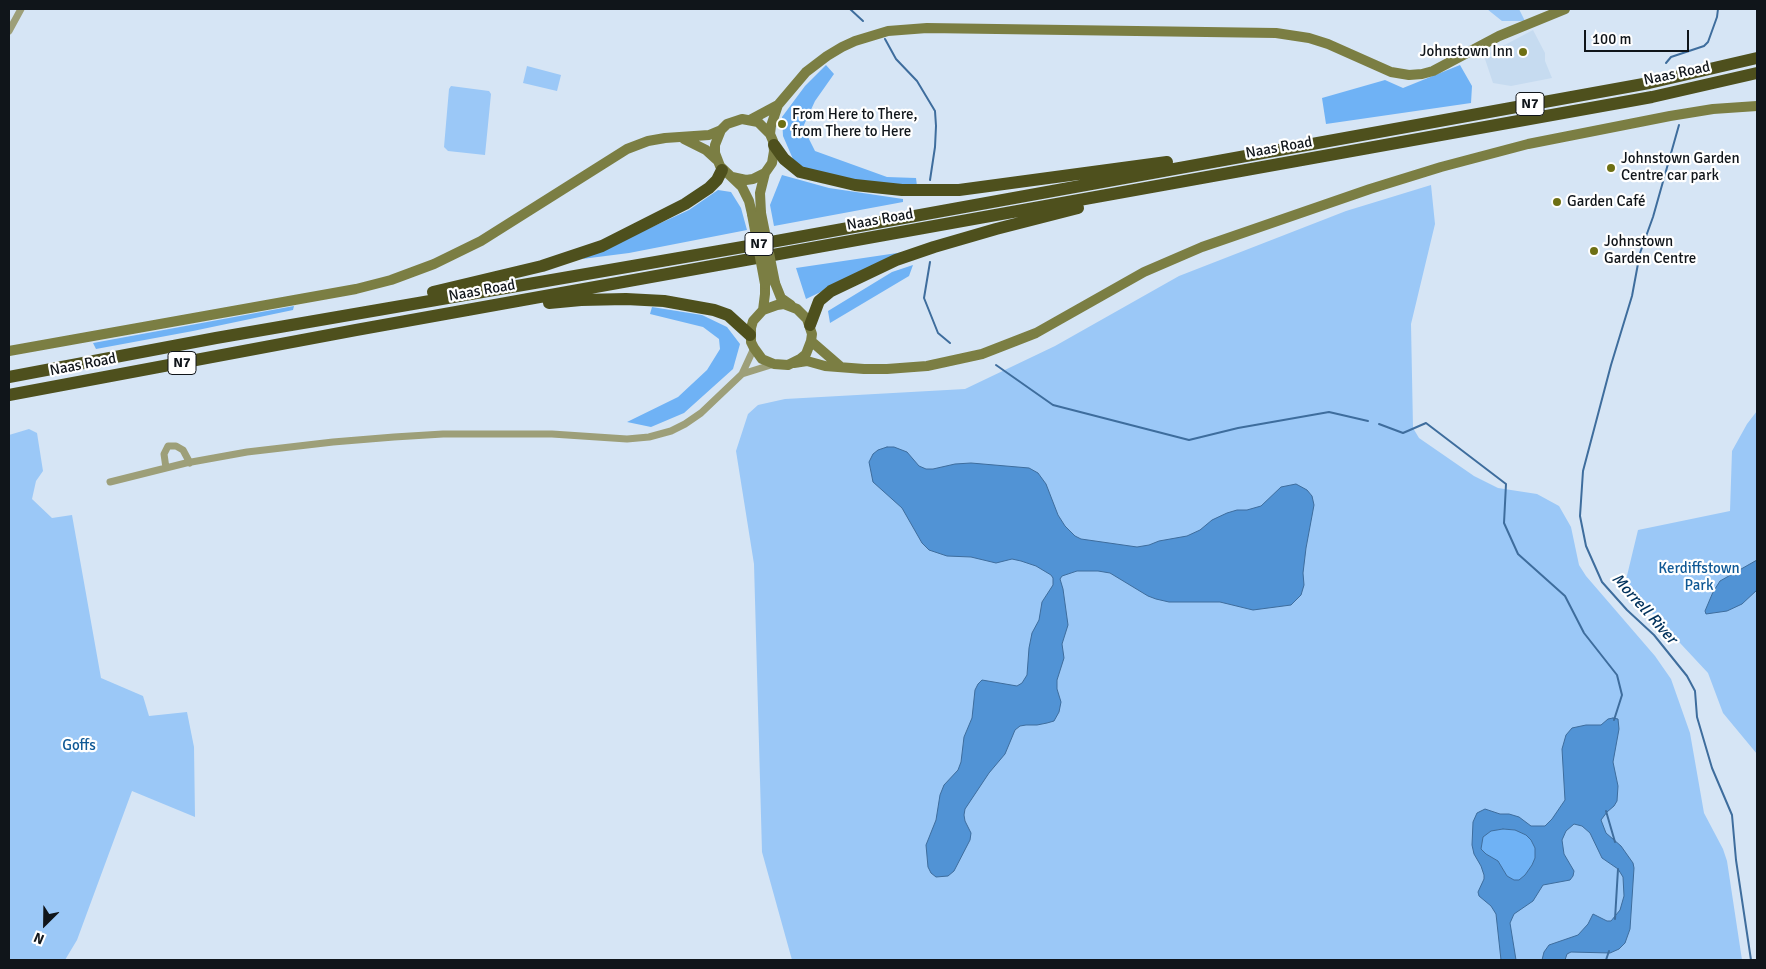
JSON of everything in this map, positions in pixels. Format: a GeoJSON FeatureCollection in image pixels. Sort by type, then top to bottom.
{"type":"FeatureCollection","features":[{"type":"Feature","properties":{"kind":"highway","name":"Naas Road"},"geometry":{"type":"LineString","coordinates":[[9,377],[216,338],[760,244],[1649,83],[1757,58]]}},
{"type":"Feature","properties":{"kind":"highway","name":"Naas Road"},"geometry":{"type":"LineString","coordinates":[[9,395],[356,330],[1652,97],[1757,73]]}},
{"type":"Feature","properties":{"kind":"highway","name":"N7"},"geometry":{"type":"LineString","coordinates":[[772,139],[791,166],[800,172],[814,177],[862,186],[902,190],[984,187],[1248,150],[1301,146]]}},
{"type":"Feature","properties":{"kind":"highway","name":"N7"},"geometry":{"type":"LineString","coordinates":[[810,325],[819,301],[832,291],[896,260],[934,247],[1095,204],[1305,160]]}},
{"type":"Feature","properties":{"kind":"highway","name":"N7"},"geometry":{"type":"LineString","coordinates":[[216,338],[404,299],[542,266],[578,255],[629,234],[685,204],[709,188],[724,169]]}},
{"type":"Feature","properties":{"kind":"highway","name":"N7"},"geometry":{"type":"LineString","coordinates":[[356,330],[471,316],[528,306],[626,299],[664,301],[714,310],[728,316],[750,335]]}},
{"type":"Feature","properties":{"kind":"street"},"geometry":{"type":"LineString","coordinates":[[9,30],[21,9]]}},
{"type":"Feature","properties":{"kind":"street"},"geometry":{"type":"LineString","coordinates":[[756,214],[765,173],[772,163],[770,126],[778,105],[796,83],[827,56],[855,41],[888,31],[927,28],[1276,33],[1309,38],[1328,44],[1391,72],[1409,75],[1433,71],[1499,36],[1565,9]]}},
{"type":"Feature","properties":{"kind":"street"},"geometry":{"type":"LineString","coordinates":[[750,120],[778,105]]}},
{"type":"Feature","properties":{"kind":"street"},"geometry":{"type":"LineString","coordinates":[[792,306],[777,304],[763,310],[753,321],[750,335],[754,348],[762,358],[774,364],[781,366],[807,361],[825,366],[872,369],[927,366],[991,350],[1036,333],[1144,272],[1202,247],[1370,189],[1441,167],[1528,144],[1670,116],[1713,109],[1757,106]]}},
{"type":"Feature","properties":{"kind":"street"},"geometry":{"type":"LineString","coordinates":[[9,351],[356,289],[391,280],[434,264],[481,241],[627,149],[648,141],[709,136],[734,121],[750,120],[758,122],[772,139]]}},
{"type":"Feature","properties":{"kind":"street"},"geometry":{"type":"LineString","coordinates":[[721,130],[715,145],[724,169],[746,180],[759,177],[765,173]]}},
{"type":"Feature","properties":{"kind":"street"},"geometry":{"type":"LineString","coordinates":[[680,138],[706,150],[742,187],[756,214],[770,284],[782,298],[802,313],[810,325],[811,341],[806,354],[794,363]]}},
{"type":"Feature","properties":{"kind":"street"},"geometry":{"type":"LineString","coordinates":[[763,310],[770,284]]}},
{"type":"Feature","properties":{"kind":"street"},"geometry":{"type":"LineString","coordinates":[[811,341],[842,368]]}},
{"type":"Feature","properties":{"kind":"street"},"geometry":{"type":"LineString","coordinates":[[110,482],[166,468],[247,452],[333,442],[423,435],[552,434],[627,439],[649,437],[671,431],[701,413],[742,374],[754,348]]}},
{"type":"Feature","properties":{"kind":"street"},"geometry":{"type":"LineString","coordinates":[[742,374],[774,364]]}},
{"type":"Feature","properties":{"kind":"street"},"geometry":{"type":"LineString","coordinates":[[166,468],[164,454],[168,446],[176,446],[183,450],[190,463]]}},
{"type":"Feature","properties":{"kind":"shaded area"},"geometry":{"type":"Polygon","coordinates":[[[1533,30],[1545,53],[1545,61],[1552,78],[1511,86],[1493,83],[1484,56],[1533,30]]]}},
{"type":"Feature","properties":{"kind":"shaded area"},"geometry":{"type":"Polygon","coordinates":[[[826,65],[834,74],[815,101],[803,127],[815,151],[887,177],[916,178],[917,186],[845,180],[796,166],[783,136],[782,117],[805,86],[826,65]]]}},
{"type":"Feature","properties":{"kind":"shaded area"},"geometry":{"type":"Polygon","coordinates":[[[1460,65],[1472,86],[1471,103],[1326,124],[1322,98],[1385,80],[1403,88],[1460,65]]]}},
{"type":"Feature","properties":{"kind":"shaded area"},"geometry":{"type":"Polygon","coordinates":[[[782,175],[829,188],[903,199],[903,202],[774,226],[770,205],[782,175]]]}},
{"type":"Feature","properties":{"kind":"shaded area"},"geometry":{"type":"Polygon","coordinates":[[[718,190],[731,192],[741,208],[747,230],[629,253],[582,259],[689,210],[718,190]]]}},
{"type":"Feature","properties":{"kind":"shaded area"},"geometry":{"type":"Polygon","coordinates":[[[904,252],[806,299],[796,268],[904,252]]]}},
{"type":"Feature","properties":{"kind":"shaded area"},"geometry":{"type":"Polygon","coordinates":[[[913,265],[909,276],[830,323],[828,311],[892,272],[913,265]]]}},
{"type":"Feature","properties":{"kind":"shaded area"},"geometry":{"type":"Polygon","coordinates":[[[294,306],[293,310],[96,349],[93,343],[294,306]]]}},
{"type":"Feature","properties":{"kind":"shaded area"},"geometry":{"type":"Polygon","coordinates":[[[652,307],[702,315],[727,327],[740,344],[733,369],[684,413],[651,427],[627,422],[678,397],[707,370],[720,349],[719,339],[703,327],[650,314],[652,307]]]}},
{"type":"Feature","properties":{"kind":"shaded area"},"geometry":{"type":"Polygon","coordinates":[[[887,447],[894,447],[907,452],[919,466],[926,469],[971,463],[1029,468],[1038,473],[1046,484],[1058,515],[1075,536],[1081,539],[1137,547],[1187,536],[1227,513],[1261,506],[1281,487],[1296,484],[1307,490],[1312,496],[1314,505],[1306,548],[1303,573],[1304,585],[1301,595],[1291,605],[1253,610],[1220,602],[1169,602],[1156,599],[1110,573],[1077,571],[1062,576],[1060,579],[1068,625],[1062,644],[1064,658],[1057,680],[1057,689],[1061,702],[1059,712],[1054,721],[1020,726],[1015,730],[1005,754],[989,773],[965,809],[965,821],[971,833],[970,840],[954,871],[948,876],[936,877],[928,867],[926,845],[936,820],[940,795],[944,785],[958,770],[961,762],[964,737],[972,718],[975,690],[982,680],[1017,686],[1022,683],[1027,675],[1032,633],[1039,620],[1042,602],[1053,585],[1053,578],[1036,566],[1021,561],[1012,559],[996,563],[971,557],[947,556],[929,550],[922,543],[902,508],[873,482],[869,462],[873,454],[887,447]]]}},
{"type":"Feature","properties":{"kind":"shaded area"},"geometry":{"type":"Polygon","coordinates":[[[1757,560],[1757,590],[1742,604],[1727,611],[1706,614],[1705,611],[1713,592],[1720,581],[1757,560]]]}},
{"type":"Feature","properties":{"kind":"shaded area"},"geometry":{"type":"Polygon","coordinates":[[[1608,719],[1618,719],[1619,729],[1613,762],[1618,786],[1617,801],[1601,820],[1606,833],[1621,846],[1633,863],[1634,868],[1630,929],[1625,943],[1619,949],[1610,953],[1571,952],[1567,954],[1565,960],[1542,960],[1544,952],[1549,945],[1578,935],[1588,924],[1593,914],[1611,921],[1620,910],[1624,896],[1623,877],[1618,869],[1602,858],[1590,833],[1582,826],[1574,824],[1566,831],[1562,840],[1564,854],[1574,871],[1573,876],[1570,880],[1543,885],[1533,901],[1514,914],[1510,923],[1516,960],[1501,960],[1496,914],[1491,906],[1479,896],[1478,892],[1484,875],[1472,845],[1473,822],[1477,813],[1485,809],[1519,817],[1531,826],[1545,826],[1565,800],[1562,749],[1566,735],[1572,728],[1586,725],[1601,725],[1608,719]],[[1515,830],[1491,831],[1483,837],[1481,849],[1498,861],[1507,876],[1514,880],[1519,880],[1532,865],[1535,858],[1535,848],[1526,835],[1515,830]]]}},
{"type":"Feature","properties":{"kind":"shaded area"},"geometry":{"type":"Polygon","coordinates":[[[1515,830],[1526,835],[1535,848],[1535,858],[1532,865],[1519,880],[1514,880],[1507,876],[1498,861],[1481,849],[1483,837],[1491,831],[1515,830]]]}},
{"type":"Feature","properties":{"kind":"green space"},"geometry":{"type":"Polygon","coordinates":[[[1487,9],[1519,9],[1525,21],[1502,21],[1487,9]]]}},
{"type":"Feature","properties":{"kind":"green space"},"geometry":{"type":"Polygon","coordinates":[[[527,66],[561,75],[557,91],[523,83],[527,66]]]}},
{"type":"Feature","properties":{"kind":"green space"},"geometry":{"type":"Polygon","coordinates":[[[451,86],[489,91],[491,94],[485,155],[448,151],[444,147],[449,89],[451,86]]]}},
{"type":"Feature","properties":{"kind":"green space"},"geometry":{"type":"Polygon","coordinates":[[[1431,185],[1435,224],[1411,324],[1413,428],[1419,438],[1474,476],[1498,488],[1537,494],[1559,506],[1571,527],[1579,565],[1586,576],[1655,656],[1671,679],[1690,733],[1704,813],[1723,849],[1727,861],[1742,960],[792,960],[762,852],[754,564],[736,451],[748,414],[758,405],[785,399],[965,389],[1055,346],[1179,276],[1346,211],[1431,185]]]}},
{"type":"Feature","properties":{"kind":"green space","name":"Kerdiffstown Park"},"geometry":{"type":"Polygon","coordinates":[[[1757,411],[1757,754],[1723,713],[1708,673],[1625,584],[1638,530],[1730,511],[1732,451],[1747,424],[1757,411]]]}},
{"type":"Feature","properties":{"kind":"green space","name":"Goffs"},"geometry":{"type":"Polygon","coordinates":[[[29,429],[37,433],[43,471],[36,481],[32,499],[52,518],[72,515],[101,678],[143,696],[149,716],[187,712],[194,747],[195,817],[132,791],[77,940],[65,960],[9,960],[9,435],[29,429]]]}},
{"type":"Feature","properties":{"kind":"waterway"},"geometry":{"type":"LineString","coordinates":[[850,9],[863,21]]}},
{"type":"Feature","properties":{"kind":"waterway"},"geometry":{"type":"LineString","coordinates":[[1666,63],[1671,57],[1704,46],[1708,42],[1718,9]]}},
{"type":"Feature","properties":{"kind":"waterway"},"geometry":{"type":"LineString","coordinates":[[885,39],[896,59],[917,81],[935,111],[935,147],[930,180]]}},
{"type":"Feature","properties":{"kind":"waterway","name":"Morrell River"},"geometry":{"type":"LineString","coordinates":[[1679,125],[1653,217],[1640,253],[1632,296],[1611,365],[1583,471],[1580,516],[1586,546],[1602,582],[1627,610],[1654,635],[1687,676],[1695,691],[1697,717],[1712,768],[1732,815],[1736,860],[1751,960]]}},
{"type":"Feature","properties":{"kind":"waterway","name":"Morrell River"},"geometry":{"type":"LineString","coordinates":[[930,262],[924,298],[938,333],[950,343]]}},
{"type":"Feature","properties":{"kind":"waterway"},"geometry":{"type":"LineString","coordinates":[[996,365],[1053,405],[1189,440],[1238,428],[1329,412],[1368,421]]}},
{"type":"Feature","properties":{"kind":"waterway"},"geometry":{"type":"LineString","coordinates":[[1379,424],[1403,433],[1426,423],[1506,484],[1504,523],[1518,554],[1565,596],[1584,633],[1617,675],[1622,695],[1614,720]]}},
{"type":"Feature","properties":{"kind":"waterway"},"geometry":{"type":"LineString","coordinates":[[1606,811],[1615,842]]}},
{"type":"Feature","properties":{"kind":"waterway"},"geometry":{"type":"LineString","coordinates":[[1615,919],[1618,869]]}},
{"type":"Feature","properties":{"kind":"waterway"},"geometry":{"type":"LineString","coordinates":[[1606,960],[1609,951]]}},
{"type":"Feature","properties":{"kind":"place","name":"Johnstown Inn"},"geometry":{"type":"Point","coordinates":[1523,52]}},
{"type":"Feature","properties":{"kind":"place","name":"From Here to There, from There to Here"},"geometry":{"type":"Point","coordinates":[782,124]}},
{"type":"Feature","properties":{"kind":"place","name":"Johnstown Garden Centre car park"},"geometry":{"type":"Point","coordinates":[1611,168]}},
{"type":"Feature","properties":{"kind":"place","name":"Garden Café"},"geometry":{"type":"Point","coordinates":[1557,202]}},
{"type":"Feature","properties":{"kind":"place","name":"Johnstown Garden Centre"},"geometry":{"type":"Point","coordinates":[1594,251]}}]}
